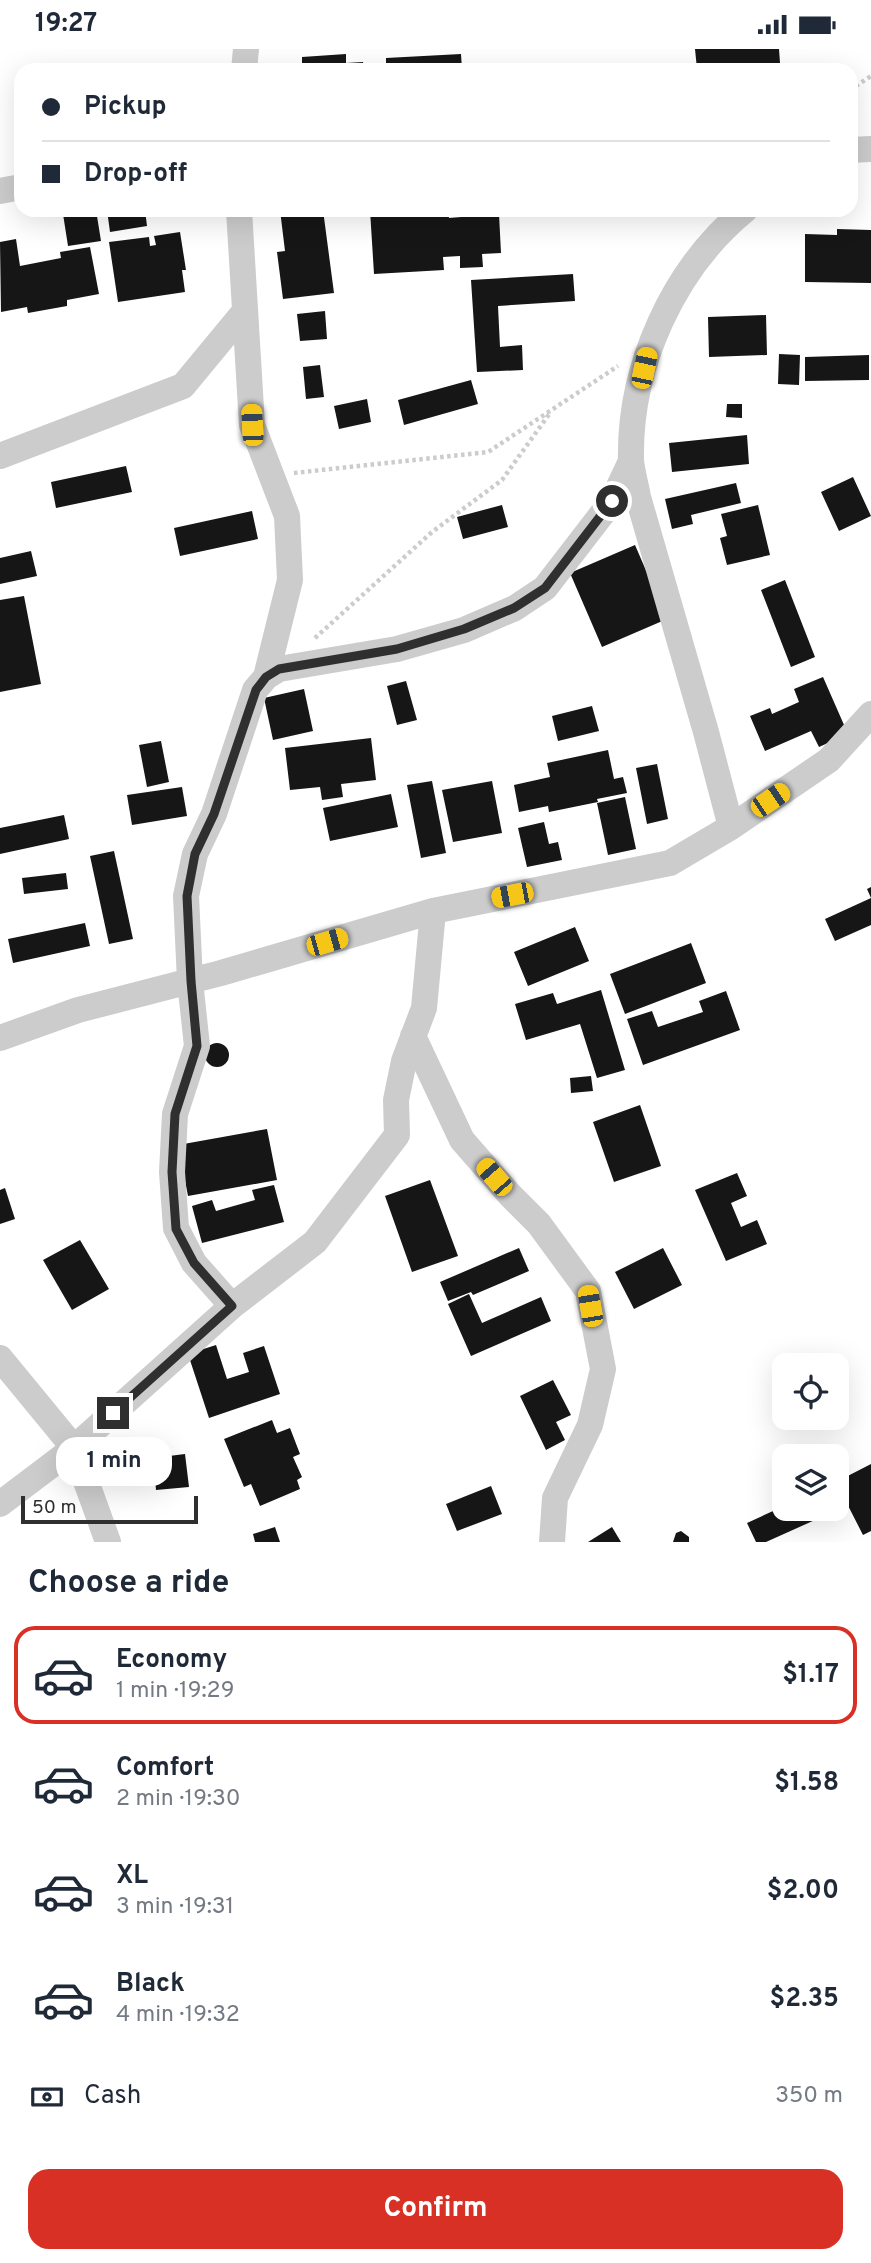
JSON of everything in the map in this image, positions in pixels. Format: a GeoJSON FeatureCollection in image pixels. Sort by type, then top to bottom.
{"type":"FeatureCollection","features":[{"type":"Feature","properties":{"kind":"street"},"geometry":{"type":"LineString","coordinates":[[239,217],[252,425],[288,516],[290,580],[266,677]]}},
{"type":"Feature","properties":{"kind":"street"},"geometry":{"type":"LineString","coordinates":[[731,827],[638,496],[631,461],[635,411],[649,346],[679,282],[736,217]]}},
{"type":"Feature","properties":{"kind":"street"},"geometry":{"type":"LineString","coordinates":[[0,456],[183,386],[245,311]]}},
{"type":"Feature","properties":{"kind":"street"},"geometry":{"type":"LineString","coordinates":[[232,1306],[194,1263],[176,1229],[172,1172],[175,1114],[197,1046],[187,896],[195,854],[214,814],[256,690],[266,677],[279,669],[397,649],[464,629],[514,608],[545,588],[612,501],[631,461]]}},
{"type":"Feature","properties":{"kind":"street"},"geometry":{"type":"LineString","coordinates":[[0,1038],[78,1010],[191,981],[433,911],[670,863],[731,827],[829,760],[871,715]]}},
{"type":"Feature","properties":{"kind":"street"},"geometry":{"type":"LineString","coordinates":[[0,1504],[74,1448],[232,1306],[315,1242],[397,1135],[396,1100],[404,1061],[424,1008],[433,911]]}},
{"type":"Feature","properties":{"kind":"street"},"geometry":{"type":"LineString","coordinates":[[413,1036],[462,1140],[539,1224],[588,1291],[603,1369],[590,1425],[555,1498],[552,1542]]}},
{"type":"Feature","properties":{"kind":"street"},"geometry":{"type":"LineString","coordinates":[[0,1357],[74,1448],[108,1542]]}},
{"type":"Feature","properties":{"kind":"path"},"geometry":{"type":"LineString","coordinates":[[272,475],[488,452],[649,346]]}},
{"type":"Feature","properties":{"kind":"path"},"geometry":{"type":"LineString","coordinates":[[310,642],[432,532],[502,480],[552,410]]}},
{"type":"Feature","properties":{"kind":"building"},"geometry":{"type":"Polygon","coordinates":[[[695,49],[779,49],[780,63],[696,63],[695,49]]]}},
{"type":"Feature","properties":{"kind":"building"},"geometry":{"type":"Polygon","coordinates":[[[346,54],[346,63],[302,63],[302,57],[346,54]]]}},
{"type":"Feature","properties":{"kind":"building"},"geometry":{"type":"Polygon","coordinates":[[[461,54],[462,63],[386,63],[386,58],[461,54]]]}},
{"type":"Feature","properties":{"kind":"building"},"geometry":{"type":"Polygon","coordinates":[[[63,217],[97,217],[101,241],[68,246],[63,217]]]}},
{"type":"Feature","properties":{"kind":"building"},"geometry":{"type":"Polygon","coordinates":[[[108,217],[146,217],[147,226],[110,232],[108,217]]]}},
{"type":"Feature","properties":{"kind":"building"},"geometry":{"type":"Polygon","coordinates":[[[281,217],[324,217],[334,293],[283,299],[277,252],[285,251],[281,217]]]}},
{"type":"Feature","properties":{"kind":"building"},"geometry":{"type":"Polygon","coordinates":[[[370,217],[499,217],[501,253],[482,254],[483,267],[460,268],[460,256],[443,257],[444,270],[374,274],[370,217]]]}},
{"type":"Feature","properties":{"kind":"building"},"geometry":{"type":"Polygon","coordinates":[[[837,229],[871,230],[871,283],[805,282],[805,234],[837,235],[837,229]]]}},
{"type":"Feature","properties":{"kind":"building"},"geometry":{"type":"Polygon","coordinates":[[[180,232],[186,270],[182,270],[185,292],[118,302],[109,242],[149,237],[150,246],[156,245],[154,236],[180,232]]]}},
{"type":"Feature","properties":{"kind":"building"},"geometry":{"type":"Polygon","coordinates":[[[16,239],[20,266],[61,258],[60,252],[90,247],[99,294],[67,300],[67,306],[28,313],[27,307],[1,312],[0,242],[16,239]]]}},
{"type":"Feature","properties":{"kind":"building"},"geometry":{"type":"Polygon","coordinates":[[[573,274],[575,301],[498,306],[500,347],[522,345],[523,370],[477,372],[471,280],[573,274]]]}},
{"type":"Feature","properties":{"kind":"building"},"geometry":{"type":"Polygon","coordinates":[[[325,311],[327,339],[300,341],[297,314],[325,311]]]}},
{"type":"Feature","properties":{"kind":"building"},"geometry":{"type":"Polygon","coordinates":[[[766,315],[767,355],[709,357],[708,317],[766,315]]]}},
{"type":"Feature","properties":{"kind":"building"},"geometry":{"type":"Polygon","coordinates":[[[779,354],[800,355],[799,385],[778,384],[779,354]]]}},
{"type":"Feature","properties":{"kind":"building"},"geometry":{"type":"Polygon","coordinates":[[[869,355],[869,380],[805,381],[805,357],[869,355]]]}},
{"type":"Feature","properties":{"kind":"building"},"geometry":{"type":"Polygon","coordinates":[[[320,365],[324,397],[306,399],[303,367],[320,365]]]}},
{"type":"Feature","properties":{"kind":"building"},"geometry":{"type":"Polygon","coordinates":[[[471,380],[478,404],[404,425],[398,400],[471,380]]]}},
{"type":"Feature","properties":{"kind":"building"},"geometry":{"type":"Polygon","coordinates":[[[367,399],[371,422],[339,429],[334,406],[367,399]]]}},
{"type":"Feature","properties":{"kind":"building"},"geometry":{"type":"Polygon","coordinates":[[[727,404],[742,404],[742,418],[726,417],[727,404]]]}},
{"type":"Feature","properties":{"kind":"building"},"geometry":{"type":"Polygon","coordinates":[[[747,435],[749,464],[672,472],[669,443],[747,435]]]}},
{"type":"Feature","properties":{"kind":"building"},"geometry":{"type":"Polygon","coordinates":[[[126,466],[132,492],[56,508],[51,482],[126,466]]]}},
{"type":"Feature","properties":{"kind":"building"},"geometry":{"type":"Polygon","coordinates":[[[853,477],[871,516],[839,531],[821,492],[853,477]]]}},
{"type":"Feature","properties":{"kind":"building"},"geometry":{"type":"Polygon","coordinates":[[[736,483],[741,503],[691,515],[693,524],[672,529],[665,499],[736,483]]]}},
{"type":"Feature","properties":{"kind":"building"},"geometry":{"type":"Polygon","coordinates":[[[502,505],[508,527],[463,539],[457,517],[502,505]]]}},
{"type":"Feature","properties":{"kind":"building"},"geometry":{"type":"Polygon","coordinates":[[[758,505],[770,555],[727,565],[720,538],[727,536],[721,514],[758,505]]]}},
{"type":"Feature","properties":{"kind":"building"},"geometry":{"type":"Polygon","coordinates":[[[252,511],[258,539],[180,556],[174,528],[252,511]]]}},
{"type":"Feature","properties":{"kind":"building"},"geometry":{"type":"Polygon","coordinates":[[[635,545],[667,619],[602,647],[570,573],[635,545]]]}},
{"type":"Feature","properties":{"kind":"building"},"geometry":{"type":"Polygon","coordinates":[[[31,551],[37,576],[0,584],[0,558],[31,551]]]}},
{"type":"Feature","properties":{"kind":"building"},"geometry":{"type":"Polygon","coordinates":[[[785,580],[815,657],[791,667],[761,590],[785,580]]]}},
{"type":"Feature","properties":{"kind":"building"},"geometry":{"type":"Polygon","coordinates":[[[24,596],[41,684],[0,692],[0,600],[24,596]]]}},
{"type":"Feature","properties":{"kind":"building"},"geometry":{"type":"Polygon","coordinates":[[[823,677],[848,734],[819,747],[811,731],[765,751],[750,716],[770,708],[772,714],[799,702],[794,689],[823,677]]]}},
{"type":"Feature","properties":{"kind":"building"},"geometry":{"type":"Polygon","coordinates":[[[406,681],[417,720],[397,725],[387,686],[406,681]]]}},
{"type":"Feature","properties":{"kind":"building"},"geometry":{"type":"Polygon","coordinates":[[[304,689],[313,731],[273,740],[264,698],[304,689]]]}},
{"type":"Feature","properties":{"kind":"building"},"geometry":{"type":"Polygon","coordinates":[[[592,706],[599,731],[558,741],[552,716],[592,706]]]}},
{"type":"Feature","properties":{"kind":"building"},"geometry":{"type":"Polygon","coordinates":[[[371,738],[376,780],[341,784],[343,797],[322,800],[320,787],[290,790],[285,748],[371,738]]]}},
{"type":"Feature","properties":{"kind":"building"},"geometry":{"type":"Polygon","coordinates":[[[161,741],[169,782],[147,787],[139,745],[161,741]]]}},
{"type":"Feature","properties":{"kind":"building"},"geometry":{"type":"Polygon","coordinates":[[[608,750],[614,779],[623,777],[627,793],[549,812],[548,806],[519,812],[514,785],[550,777],[547,763],[608,750]]]}},
{"type":"Feature","properties":{"kind":"building"},"geometry":{"type":"Polygon","coordinates":[[[657,764],[668,819],[647,824],[636,768],[657,764]]]}},
{"type":"Feature","properties":{"kind":"building"},"geometry":{"type":"Polygon","coordinates":[[[432,781],[446,853],[421,858],[407,785],[432,781]]]}},
{"type":"Feature","properties":{"kind":"building"},"geometry":{"type":"Polygon","coordinates":[[[492,781],[502,833],[453,842],[442,790],[492,781]]]}},
{"type":"Feature","properties":{"kind":"building"},"geometry":{"type":"Polygon","coordinates":[[[182,787],[187,816],[132,825],[127,795],[182,787]]]}},
{"type":"Feature","properties":{"kind":"building"},"geometry":{"type":"Polygon","coordinates":[[[391,794],[398,827],[330,841],[323,808],[391,794]]]}},
{"type":"Feature","properties":{"kind":"building"},"geometry":{"type":"Polygon","coordinates":[[[625,797],[636,849],[608,855],[597,803],[625,797]]]}},
{"type":"Feature","properties":{"kind":"building"},"geometry":{"type":"Polygon","coordinates":[[[64,815],[69,839],[0,854],[0,828],[64,815]]]}},
{"type":"Feature","properties":{"kind":"building"},"geometry":{"type":"Polygon","coordinates":[[[544,822],[549,844],[558,842],[562,860],[527,867],[518,828],[544,822]]]}},
{"type":"Feature","properties":{"kind":"building"},"geometry":{"type":"Polygon","coordinates":[[[114,851],[133,939],[109,944],[90,856],[114,851]]]}},
{"type":"Feature","properties":{"kind":"building"},"geometry":{"type":"Polygon","coordinates":[[[66,873],[68,889],[24,894],[22,878],[66,873]]]}},
{"type":"Feature","properties":{"kind":"building"},"geometry":{"type":"Polygon","coordinates":[[[871,898],[871,925],[835,941],[825,919],[871,898]]]}},
{"type":"Feature","properties":{"kind":"building"},"geometry":{"type":"Polygon","coordinates":[[[85,923],[90,946],[13,963],[8,939],[85,923]]]}},
{"type":"Feature","properties":{"kind":"building"},"geometry":{"type":"Polygon","coordinates":[[[575,927],[589,961],[528,986],[514,952],[575,927]]]}},
{"type":"Feature","properties":{"kind":"building"},"geometry":{"type":"Polygon","coordinates":[[[691,943],[706,983],[625,1014],[610,974],[691,943]]]}},
{"type":"Feature","properties":{"kind":"building"},"geometry":{"type":"Polygon","coordinates":[[[601,990],[625,1070],[597,1078],[580,1024],[526,1040],[515,1004],[553,993],[557,1004],[601,990]]]}},
{"type":"Feature","properties":{"kind":"building"},"geometry":{"type":"Polygon","coordinates":[[[726,991],[740,1030],[643,1065],[627,1019],[652,1011],[658,1027],[703,1012],[699,1001],[726,991]]]}},
{"type":"Feature","properties":{"kind":"building"},"geometry":{"type":"Polygon","coordinates":[[[217,1043],[226,1046],[229,1055],[226,1064],[217,1067],[208,1064],[205,1055],[208,1046],[217,1043]]]}},
{"type":"Feature","properties":{"kind":"building"},"geometry":{"type":"Polygon","coordinates":[[[591,1076],[593,1091],[571,1093],[570,1078],[591,1076]]]}},
{"type":"Feature","properties":{"kind":"building"},"geometry":{"type":"Polygon","coordinates":[[[640,1105],[661,1166],[614,1182],[593,1122],[640,1105]]]}},
{"type":"Feature","properties":{"kind":"building"},"geometry":{"type":"Polygon","coordinates":[[[267,1129],[277,1180],[188,1196],[178,1145],[267,1129]]]}},
{"type":"Feature","properties":{"kind":"building"},"geometry":{"type":"Polygon","coordinates":[[[737,1173],[747,1196],[731,1203],[741,1227],[757,1220],[767,1244],[726,1261],[695,1190],[737,1173]]]}},
{"type":"Feature","properties":{"kind":"building"},"geometry":{"type":"Polygon","coordinates":[[[430,1180],[458,1256],[412,1272],[385,1196],[430,1180]]]}},
{"type":"Feature","properties":{"kind":"building"},"geometry":{"type":"Polygon","coordinates":[[[274,1185],[284,1222],[202,1243],[192,1206],[212,1200],[216,1211],[255,1200],[252,1190],[274,1185]]]}},
{"type":"Feature","properties":{"kind":"building"},"geometry":{"type":"Polygon","coordinates":[[[5,1188],[15,1219],[0,1224],[0,1190],[5,1188]]]}},
{"type":"Feature","properties":{"kind":"building"},"geometry":{"type":"Polygon","coordinates":[[[80,1240],[109,1289],[72,1310],[43,1260],[80,1240]]]}},
{"type":"Feature","properties":{"kind":"building"},"geometry":{"type":"Polygon","coordinates":[[[519,1248],[529,1271],[473,1295],[471,1292],[448,1301],[440,1282],[519,1248]]]}},
{"type":"Feature","properties":{"kind":"building"},"geometry":{"type":"Polygon","coordinates":[[[663,1248],[682,1285],[634,1309],[615,1272],[663,1248]]]}},
{"type":"Feature","properties":{"kind":"building"},"geometry":{"type":"Polygon","coordinates":[[[469,1294],[482,1323],[541,1297],[551,1321],[471,1356],[448,1304],[469,1294]]]}},
{"type":"Feature","properties":{"kind":"building"},"geometry":{"type":"Polygon","coordinates":[[[216,1345],[227,1379],[249,1372],[243,1353],[264,1346],[280,1394],[209,1418],[188,1354],[216,1345]]]}},
{"type":"Feature","properties":{"kind":"building"},"geometry":{"type":"Polygon","coordinates":[[[553,1380],[571,1415],[556,1422],[565,1440],[546,1450],[520,1396],[553,1380]]]}},
{"type":"Feature","properties":{"kind":"building"},"geometry":{"type":"Polygon","coordinates":[[[272,1420],[277,1433],[290,1428],[300,1454],[293,1457],[302,1477],[297,1480],[300,1489],[260,1506],[251,1484],[244,1487],[224,1439],[272,1420]]]}},
{"type":"Feature","properties":{"kind":"building"},"geometry":{"type":"Polygon","coordinates":[[[185,1454],[189,1487],[156,1490],[153,1458],[185,1454]]]}},
{"type":"Feature","properties":{"kind":"building"},"geometry":{"type":"Polygon","coordinates":[[[871,1464],[871,1531],[863,1535],[849,1508],[849,1475],[871,1464]]]}},
{"type":"Feature","properties":{"kind":"building"},"geometry":{"type":"Polygon","coordinates":[[[491,1486],[502,1514],[457,1531],[446,1504],[491,1486]]]}},
{"type":"Feature","properties":{"kind":"building"},"geometry":{"type":"Polygon","coordinates":[[[772,1512],[772,1521],[813,1521],[766,1542],[756,1542],[747,1523],[772,1512]]]}},
{"type":"Feature","properties":{"kind":"building"},"geometry":{"type":"Polygon","coordinates":[[[275,1527],[280,1542],[255,1542],[253,1534],[275,1527]]]}},
{"type":"Feature","properties":{"kind":"building"},"geometry":{"type":"Polygon","coordinates":[[[612,1527],[621,1542],[588,1542],[612,1527]]]}},
{"type":"Feature","properties":{"kind":"building"},"geometry":{"type":"Polygon","coordinates":[[[681,1531],[689,1537],[689,1542],[673,1542],[676,1533],[681,1531]]]}},
{"type":"Feature","properties":{"kind":"route"},"geometry":{"type":"LineString","coordinates":[[113,1413],[232,1306],[194,1263],[176,1229],[172,1172],[175,1114],[197,1046],[187,896],[195,854],[214,814],[256,690],[266,677],[279,669],[397,649],[464,629],[514,608],[545,588],[612,501]]}}]}
